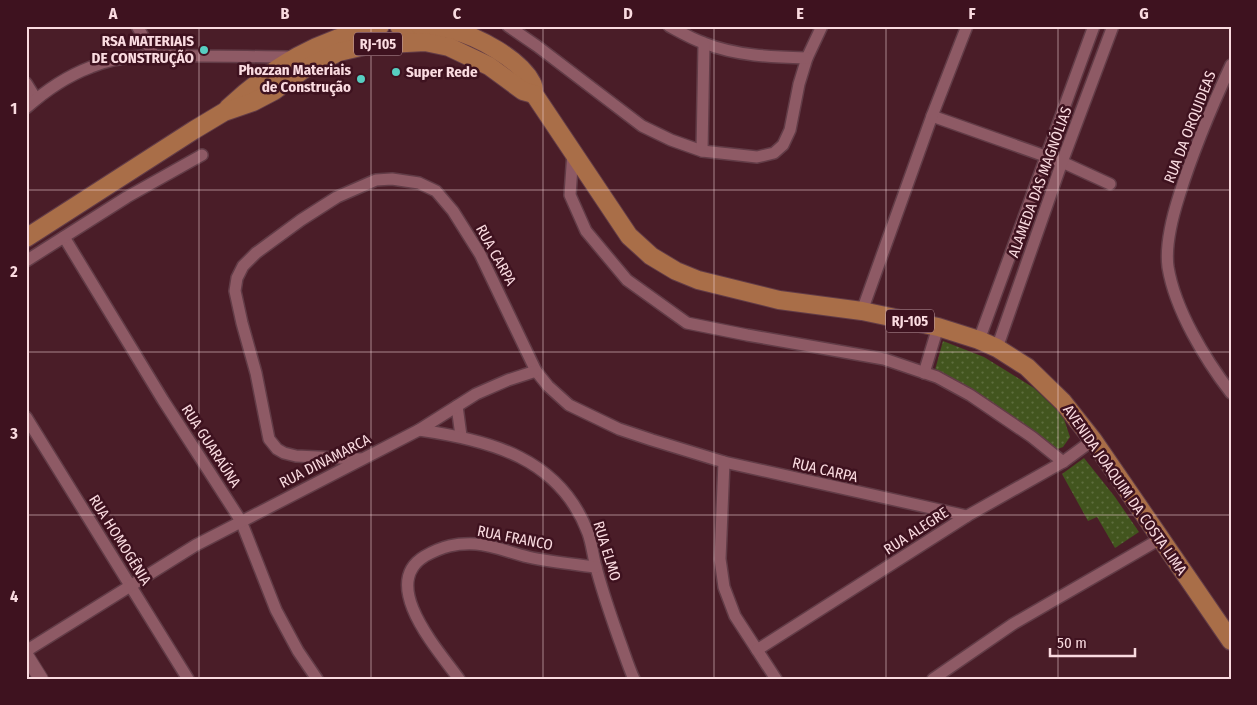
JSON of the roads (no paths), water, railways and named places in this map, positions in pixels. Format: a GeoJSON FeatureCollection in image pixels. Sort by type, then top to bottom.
{"type":"FeatureCollection","features":[{"type":"Feature","properties":{"kind":"main road","name":"AVENIDA JOAQUIM DA COSTA LIMA"},"geometry":{"type":"LineString","coordinates":[[26,238],[224,112],[263,78],[295,57],[326,41],[356,29],[380,26]]}},
{"type":"Feature","properties":{"kind":"main road"},"geometry":{"type":"LineString","coordinates":[[369,45],[392,26]]}},
{"type":"Feature","properties":{"kind":"main road"},"geometry":{"type":"LineString","coordinates":[[399,26],[422,34]]}},
{"type":"Feature","properties":{"kind":"main road","name":"AVENIDA JOAQUIM DA COSTA LIMA"},"geometry":{"type":"LineString","coordinates":[[224,112],[253,102],[274,91],[303,70],[339,52],[422,34],[439,27],[473,38],[507,56],[524,72],[533,84],[534,94],[629,236],[651,256],[676,271],[698,280],[779,300],[862,311],[938,327],[979,340],[997,348],[1027,367],[1063,402],[1093,440],[1231,641]]}},
{"type":"Feature","properties":{"kind":"main road","name":"AVENIDA JOAQUIM DA COSTA LIMA"},"geometry":{"type":"LineString","coordinates":[[422,34],[489,66],[523,92],[534,94]]}},
{"type":"Feature","properties":{"kind":"street"},"geometry":{"type":"LineString","coordinates":[[137,26],[154,55]]}},
{"type":"Feature","properties":{"kind":"street"},"geometry":{"type":"LineString","coordinates":[[508,26],[642,126],[671,140],[702,151],[757,156],[774,153],[783,145],[790,130],[807,58],[822,26]]}},
{"type":"Feature","properties":{"kind":"street"},"geometry":{"type":"LineString","coordinates":[[668,26],[704,44],[760,56],[807,58]]}},
{"type":"Feature","properties":{"kind":"street"},"geometry":{"type":"LineString","coordinates":[[862,311],[932,116],[967,26]]}},
{"type":"Feature","properties":{"kind":"street","name":"ALAMEDA DAS MAGNÓLIAS"},"geometry":{"type":"LineString","coordinates":[[979,340],[1094,26]]}},
{"type":"Feature","properties":{"kind":"street","name":"ALAMEDA DAS MAGNÓLIAS"},"geometry":{"type":"LineString","coordinates":[[997,348],[1062,162],[1113,26]]}},
{"type":"Feature","properties":{"kind":"street"},"geometry":{"type":"LineString","coordinates":[[702,151],[704,44]]}},
{"type":"Feature","properties":{"kind":"street"},"geometry":{"type":"LineString","coordinates":[[1086,48],[1103,53]]}},
{"type":"Feature","properties":{"kind":"street"},"geometry":{"type":"LineString","coordinates":[[26,108],[60,82],[91,67],[113,61],[154,55],[295,57]]}},
{"type":"Feature","properties":{"kind":"street","name":"RUA DA ORQUIDEAS"},"geometry":{"type":"LineString","coordinates":[[1231,65],[1191,158],[1174,212],[1168,245],[1168,267],[1175,292],[1186,319],[1211,367],[1231,393]]}},
{"type":"Feature","properties":{"kind":"street"},"geometry":{"type":"LineString","coordinates":[[26,83],[36,99]]}},
{"type":"Feature","properties":{"kind":"street"},"geometry":{"type":"LineString","coordinates":[[932,116],[1062,162],[1110,184]]}},
{"type":"Feature","properties":{"kind":"street"},"geometry":{"type":"LineString","coordinates":[[573,152],[570,195],[586,231],[627,280],[687,323],[884,359],[937,377],[970,395],[1032,437],[1063,462]]}},
{"type":"Feature","properties":{"kind":"street"},"geometry":{"type":"LineString","coordinates":[[26,261],[127,197],[202,155]]}},
{"type":"Feature","properties":{"kind":"street","name":"RUA CARPA"},"geometry":{"type":"LineString","coordinates":[[361,459],[296,456],[277,449],[270,439],[256,373],[235,291],[237,278],[243,266],[256,253],[295,224],[338,197],[376,180],[392,179],[419,183],[436,191],[453,211],[480,254],[536,371],[548,386],[569,405],[588,415],[652,440],[724,462],[967,516]]}},
{"type":"Feature","properties":{"kind":"street"},"geometry":{"type":"LineString","coordinates":[[113,182],[127,197]]}},
{"type":"Feature","properties":{"kind":"street","name":"RUA GUARAÚNA"},"geometry":{"type":"LineString","coordinates":[[64,237],[163,400],[240,521],[276,610],[298,651],[317,679]]}},
{"type":"Feature","properties":{"kind":"street"},"geometry":{"type":"LineString","coordinates":[[924,373],[938,327]]}},
{"type":"Feature","properties":{"kind":"street","name":"RUA DINAMARCA"},"geometry":{"type":"LineString","coordinates":[[26,651],[196,545],[419,430],[476,394],[508,380],[536,371]]}},
{"type":"Feature","properties":{"kind":"street"},"geometry":{"type":"LineString","coordinates":[[457,406],[461,436]]}},
{"type":"Feature","properties":{"kind":"street","name":"RUA HOMOGÊNIA"},"geometry":{"type":"LineString","coordinates":[[26,417],[188,679]]}},
{"type":"Feature","properties":{"kind":"street","name":"RUA ELMO"},"geometry":{"type":"LineString","coordinates":[[419,430],[461,436],[488,444],[523,458],[552,479],[574,505],[589,534],[596,567],[634,679]]}},
{"type":"Feature","properties":{"kind":"street","name":"RUA ALEGRE"},"geometry":{"type":"LineString","coordinates":[[757,650],[967,516],[1063,462],[1093,440]]}},
{"type":"Feature","properties":{"kind":"street"},"geometry":{"type":"LineString","coordinates":[[724,462],[720,559],[724,587],[734,616],[776,679]]}},
{"type":"Feature","properties":{"kind":"street"},"geometry":{"type":"LineString","coordinates":[[933,679],[1012,624],[1160,539]]}},
{"type":"Feature","properties":{"kind":"street","name":"RUA FRANCO"},"geometry":{"type":"LineString","coordinates":[[459,679],[430,639],[414,612],[407,582],[411,570],[419,560],[435,550],[452,544],[479,544],[530,557],[596,567]]}},
{"type":"Feature","properties":{"kind":"street"},"geometry":{"type":"LineString","coordinates":[[26,655],[41,679]]}},
{"type":"Feature","properties":{"kind":"place","name":"RSA MATERIAIS DE CONSTRUÇÃO"},"geometry":{"type":"Point","coordinates":[204,50]}},
{"type":"Feature","properties":{"kind":"place","name":"Super Rede"},"geometry":{"type":"Point","coordinates":[396,72]}},
{"type":"Feature","properties":{"kind":"place","name":"Phozzan Materiais de Construção"},"geometry":{"type":"Point","coordinates":[361,79]}}]}
